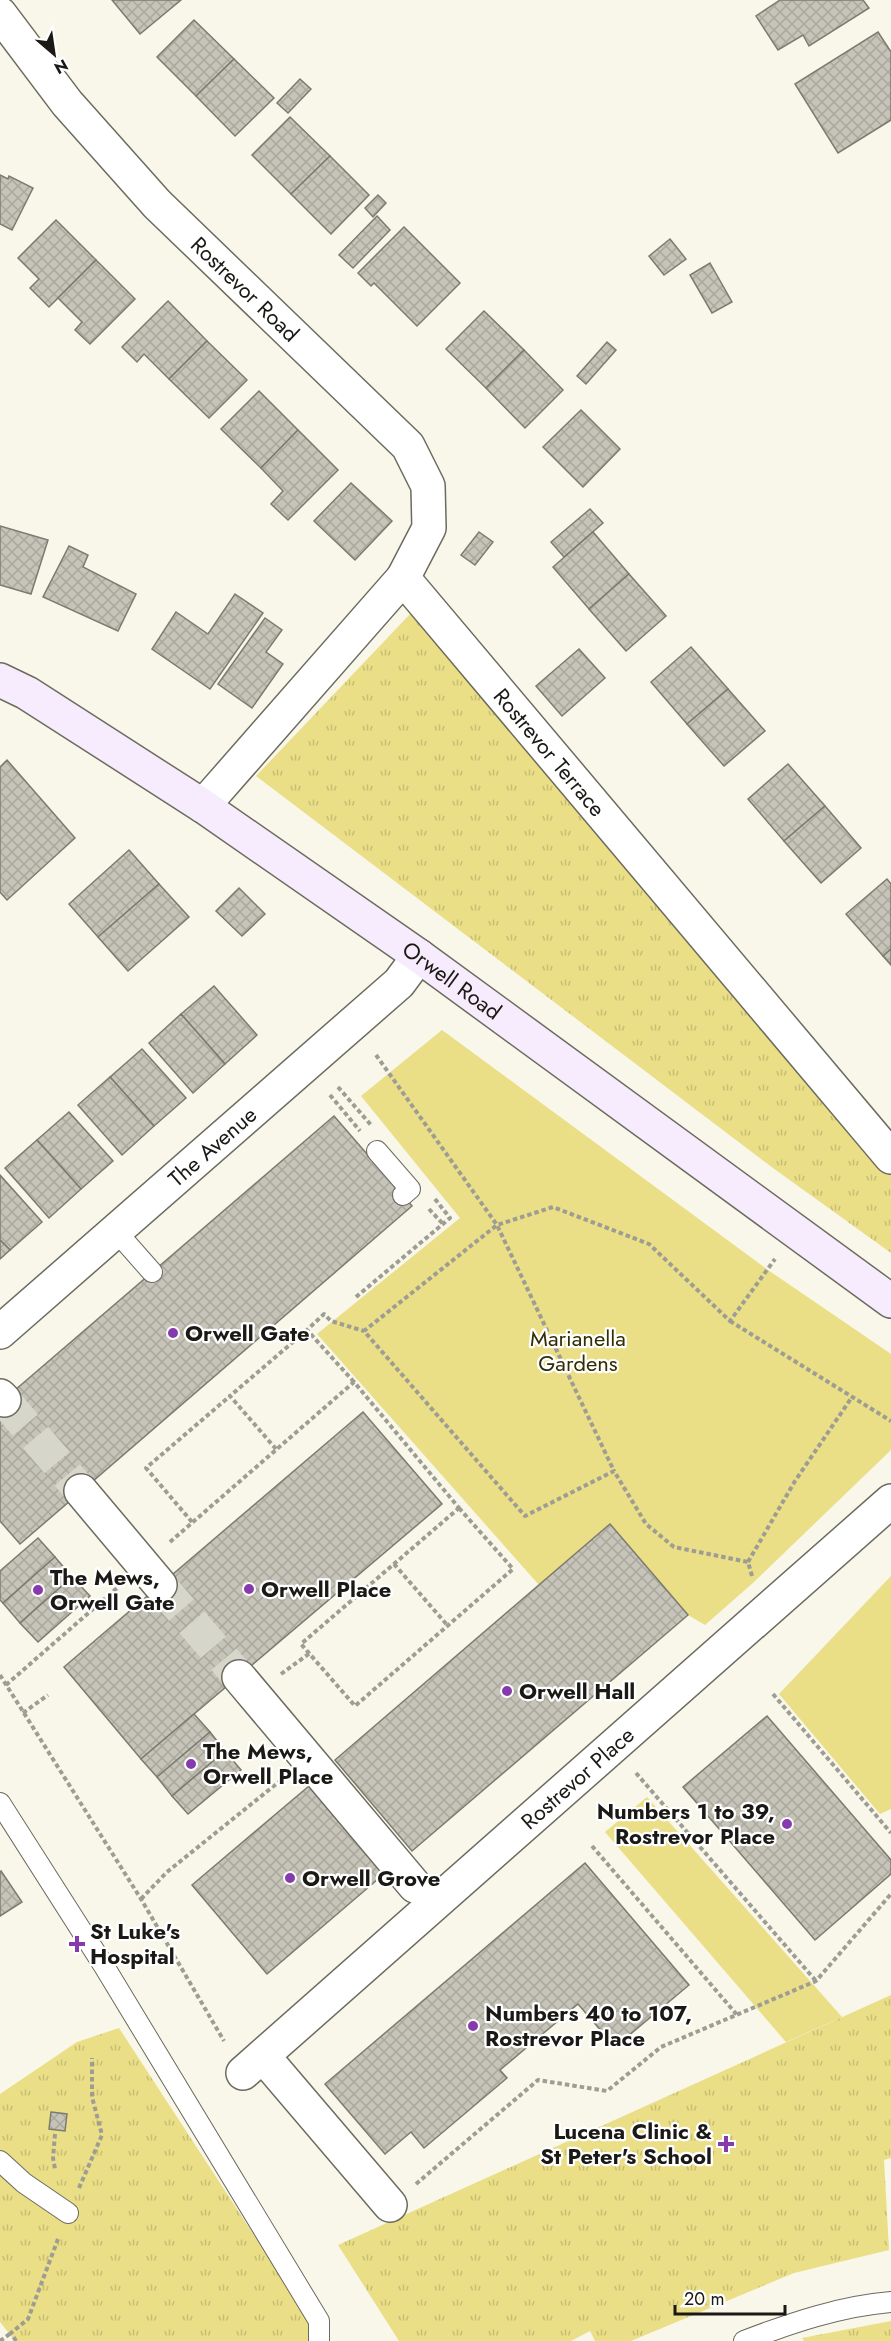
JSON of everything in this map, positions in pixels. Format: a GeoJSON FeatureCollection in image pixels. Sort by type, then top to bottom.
{"type":"FeatureCollection","features":[{"type":"Feature","properties":{"kind":"street","name":"Rostrevor Road"},"geometry":{"type":"LineString","coordinates":[[0,14],[67,103],[157,204],[408,446],[428,486],[429,528],[403,578]]}},
{"type":"Feature","properties":{"kind":"street"},"geometry":{"type":"LineString","coordinates":[[203,806],[403,578]]}},
{"type":"Feature","properties":{"kind":"street","name":"Rostrevor Terrace"},"geometry":{"type":"LineString","coordinates":[[403,578],[891,1157]]}},
{"type":"Feature","properties":{"kind":"street","name":"Orwell Road"},"geometry":{"type":"LineString","coordinates":[[0,680],[27,693],[203,806],[419,956],[891,1301]]}},
{"type":"Feature","properties":{"kind":"street","name":"The Avenue"},"geometry":{"type":"LineString","coordinates":[[0,1332],[399,983],[419,956]]}},
{"type":"Feature","properties":{"kind":"street"},"geometry":{"type":"LineString","coordinates":[[81,1491],[152,1575]]}},
{"type":"Feature","properties":{"kind":"street","name":"Rostrevor Place"},"geometry":{"type":"LineString","coordinates":[[253,2065],[891,1502]]}},
{"type":"Feature","properties":{"kind":"street"},"geometry":{"type":"LineString","coordinates":[[239,1677],[416,1886]]}},
{"type":"Feature","properties":{"kind":"street"},"geometry":{"type":"LineString","coordinates":[[253,2065],[390,2205]]}},
{"type":"Feature","properties":{"kind":"lane"},"geometry":{"type":"LineString","coordinates":[[377,1151],[410,1189],[403,1195]]}},
{"type":"Feature","properties":{"kind":"lane"},"geometry":{"type":"LineString","coordinates":[[116,1230],[152,1272]]}},
{"type":"Feature","properties":{"kind":"lane"},"geometry":{"type":"LineString","coordinates":[[0,1803],[104,1966],[319,2321],[319,2341]]}},
{"type":"Feature","properties":{"kind":"lane"},"geometry":{"type":"LineString","coordinates":[[0,2161],[24,2183],[68,2213]]}},
{"type":"Feature","properties":{"kind":"lane"},"geometry":{"type":"LineString","coordinates":[[744,2341],[784,2325],[871,2303],[891,2302]]}},
{"type":"Feature","properties":{"kind":"path"},"geometry":{"type":"LineString","coordinates":[[376,1055],[497,1225],[614,1470],[646,1524],[674,1547],[748,1562]]}},
{"type":"Feature","properties":{"kind":"path"},"geometry":{"type":"LineString","coordinates":[[338,1087],[352,1102]]}},
{"type":"Feature","properties":{"kind":"path"},"geometry":{"type":"LineString","coordinates":[[330,1095],[343,1110]]}},
{"type":"Feature","properties":{"kind":"path"},"geometry":{"type":"LineString","coordinates":[[364,1331],[497,1225],[553,1207],[649,1244],[730,1322],[891,1421]]}},
{"type":"Feature","properties":{"kind":"path"},"geometry":{"type":"LineString","coordinates":[[730,1322],[775,1259]]}},
{"type":"Feature","properties":{"kind":"path"},"geometry":{"type":"LineString","coordinates":[[192,1522],[146,1468],[324,1314],[331,1321],[364,1331],[525,1516],[614,1470]]}},
{"type":"Feature","properties":{"kind":"path"},"geometry":{"type":"LineString","coordinates":[[307,1330],[513,1569],[355,1706],[301,1644],[459,1508]]}},
{"type":"Feature","properties":{"kind":"path"},"geometry":{"type":"LineString","coordinates":[[6,1684],[152,1575],[192,1522],[354,1382]]}},
{"type":"Feature","properties":{"kind":"path"},"geometry":{"type":"LineString","coordinates":[[230,1396],[276,1449]]}},
{"type":"Feature","properties":{"kind":"path"},"geometry":{"type":"LineString","coordinates":[[754,1582],[748,1562],[795,1481],[852,1397]]}},
{"type":"Feature","properties":{"kind":"path"},"geometry":{"type":"LineString","coordinates":[[394,1564],[448,1626]]}},
{"type":"Feature","properties":{"kind":"path"},"geometry":{"type":"LineString","coordinates":[[0,1676],[141,1899],[253,2065]]}},
{"type":"Feature","properties":{"kind":"path"},"geometry":{"type":"LineString","coordinates":[[772,1694],[891,1833]]}},
{"type":"Feature","properties":{"kind":"path"},"geometry":{"type":"LineString","coordinates":[[23,1713],[48,1695]]}},
{"type":"Feature","properties":{"kind":"path"},"geometry":{"type":"LineString","coordinates":[[613,1747],[816,1981]]}},
{"type":"Feature","properties":{"kind":"path"},"geometry":{"type":"LineString","coordinates":[[141,1899],[167,1872],[308,1759]]}},
{"type":"Feature","properties":{"kind":"path"},"geometry":{"type":"LineString","coordinates":[[592,1846],[738,2016]]}},
{"type":"Feature","properties":{"kind":"path"},"geometry":{"type":"LineString","coordinates":[[390,2205],[538,2080],[607,2091],[661,2047],[816,1981],[891,1894]]}},
{"type":"Feature","properties":{"kind":"path"},"geometry":{"type":"LineString","coordinates":[[0,2341],[11,2333]]}},
{"type":"Feature","properties":{"kind":"green space"},"geometry":{"type":"Polygon","coordinates":[[[413,611],[891,1174],[891,1253],[773,1168],[256,776],[413,611]]]}},
{"type":"Feature","properties":{"kind":"green space","name":"Marianella Gardens"},"geometry":{"type":"Polygon","coordinates":[[[442,1030],[768,1270],[891,1354],[891,1450],[754,1582],[705,1625],[688,1615],[611,1525],[539,1585],[317,1334],[460,1218],[361,1096],[442,1030]]]}},
{"type":"Feature","properties":{"kind":"green space"},"geometry":{"type":"Polygon","coordinates":[[[891,1576],[891,1809],[880,1814],[779,1694],[891,1576]]]}},
{"type":"Feature","properties":{"kind":"green space"},"geometry":{"type":"Polygon","coordinates":[[[647,1797],[842,2017],[786,2042],[605,1832],[647,1797]]]}},
{"type":"Feature","properties":{"kind":"green space","name":"Lucena Clinic & St Peter's School"},"geometry":{"type":"Polygon","coordinates":[[[891,1995],[891,2158],[884,2160],[889,2250],[794,2273],[631,2341],[595,2341],[590,2331],[571,2341],[399,2341],[338,2245],[891,1995]]]}},
{"type":"Feature","properties":{"kind":"green space"},"geometry":{"type":"Polygon","coordinates":[[[119,2028],[310,2321],[309,2341],[15,2341],[0,2322],[0,2094],[77,2042],[119,2028]]]}},
{"type":"Feature","properties":{"kind":"green space"},"geometry":{"type":"Polygon","coordinates":[[[891,2321],[891,2341],[804,2341],[802,2338],[891,2321]]]}},
{"type":"Feature","properties":{"kind":"building"},"geometry":{"type":"Polygon","coordinates":[[[112,0],[181,0],[140,34],[112,0]]]}},
{"type":"Feature","properties":{"kind":"building"},"geometry":{"type":"Polygon","coordinates":[[[780,0],[863,0],[869,8],[809,46],[803,35],[778,50],[756,16],[780,0]]]}},
{"type":"Feature","properties":{"kind":"building"},"geometry":{"type":"Polygon","coordinates":[[[194,20],[234,59],[196,96],[157,57],[194,20]]]}},
{"type":"Feature","properties":{"kind":"building"},"geometry":{"type":"Polygon","coordinates":[[[878,32],[891,52],[891,120],[838,153],[795,84],[878,32]]]}},
{"type":"Feature","properties":{"kind":"building"},"geometry":{"type":"Polygon","coordinates":[[[234,59],[274,98],[235,136],[196,96],[234,59]]]}},
{"type":"Feature","properties":{"kind":"building"},"geometry":{"type":"Polygon","coordinates":[[[300,79],[311,89],[288,113],[277,103],[300,79]]]}},
{"type":"Feature","properties":{"kind":"building"},"geometry":{"type":"Polygon","coordinates":[[[290,117],[330,156],[291,194],[252,155],[290,117]]]}},
{"type":"Feature","properties":{"kind":"building"},"geometry":{"type":"Polygon","coordinates":[[[330,156],[369,195],[331,234],[291,194],[330,156]]]}},
{"type":"Feature","properties":{"kind":"building"},"geometry":{"type":"Polygon","coordinates":[[[0,175],[8,179],[9,176],[33,188],[12,230],[0,224],[0,175]]]}},
{"type":"Feature","properties":{"kind":"building"},"geometry":{"type":"Polygon","coordinates":[[[378,195],[386,203],[373,217],[365,208],[378,195]]]}},
{"type":"Feature","properties":{"kind":"building"},"geometry":{"type":"Polygon","coordinates":[[[377,216],[390,230],[353,268],[339,255],[377,216]]]}},
{"type":"Feature","properties":{"kind":"building"},"geometry":{"type":"Polygon","coordinates":[[[56,220],[96,260],[49,307],[30,288],[39,279],[18,258],[56,220]]]}},
{"type":"Feature","properties":{"kind":"building"},"geometry":{"type":"Polygon","coordinates":[[[404,227],[460,283],[417,326],[374,283],[371,286],[358,273],[404,227]]]}},
{"type":"Feature","properties":{"kind":"building"},"geometry":{"type":"Polygon","coordinates":[[[670,239],[686,259],[664,275],[649,256],[670,239]]]}},
{"type":"Feature","properties":{"kind":"building"},"geometry":{"type":"Polygon","coordinates":[[[96,260],[135,299],[90,344],[75,330],[82,322],[58,298],[96,260]]]}},
{"type":"Feature","properties":{"kind":"building"},"geometry":{"type":"Polygon","coordinates":[[[710,263],[732,302],[712,313],[690,275],[710,263]]]}},
{"type":"Feature","properties":{"kind":"building"},"geometry":{"type":"Polygon","coordinates":[[[168,301],[207,341],[169,379],[144,354],[137,362],[122,347],[168,301]]]}},
{"type":"Feature","properties":{"kind":"building"},"geometry":{"type":"Polygon","coordinates":[[[484,311],[524,350],[486,388],[446,349],[484,311]]]}},
{"type":"Feature","properties":{"kind":"building"},"geometry":{"type":"Polygon","coordinates":[[[207,341],[247,380],[209,418],[169,379],[207,341]]]}},
{"type":"Feature","properties":{"kind":"building"},"geometry":{"type":"Polygon","coordinates":[[[607,342],[616,350],[586,384],[577,376],[607,342]]]}},
{"type":"Feature","properties":{"kind":"building"},"geometry":{"type":"Polygon","coordinates":[[[524,350],[563,390],[525,428],[486,388],[524,350]]]}},
{"type":"Feature","properties":{"kind":"building"},"geometry":{"type":"Polygon","coordinates":[[[259,391],[298,430],[261,468],[221,429],[259,391]]]}},
{"type":"Feature","properties":{"kind":"building"},"geometry":{"type":"Polygon","coordinates":[[[581,410],[620,449],[583,487],[543,447],[581,410]]]}},
{"type":"Feature","properties":{"kind":"building"},"geometry":{"type":"Polygon","coordinates":[[[298,430],[338,470],[288,520],[271,504],[283,491],[261,468],[298,430]]]}},
{"type":"Feature","properties":{"kind":"building"},"geometry":{"type":"Polygon","coordinates":[[[351,483],[392,521],[355,560],[314,521],[351,483]]]}},
{"type":"Feature","properties":{"kind":"building"},"geometry":{"type":"Polygon","coordinates":[[[590,509],[603,523],[564,557],[551,542],[590,509]]]}},
{"type":"Feature","properties":{"kind":"building"},"geometry":{"type":"Polygon","coordinates":[[[0,526],[48,540],[31,594],[0,585],[0,526]]]}},
{"type":"Feature","properties":{"kind":"building"},"geometry":{"type":"Polygon","coordinates":[[[479,532],[493,542],[475,565],[461,555],[479,532]]]}},
{"type":"Feature","properties":{"kind":"building"},"geometry":{"type":"Polygon","coordinates":[[[593,532],[629,574],[589,609],[553,567],[593,532]]]}},
{"type":"Feature","properties":{"kind":"building"},"geometry":{"type":"Polygon","coordinates":[[[69,546],[88,555],[83,567],[136,594],[118,631],[43,597],[69,546]]]}},
{"type":"Feature","properties":{"kind":"building"},"geometry":{"type":"Polygon","coordinates":[[[629,574],[666,616],[626,651],[589,609],[629,574]]]}},
{"type":"Feature","properties":{"kind":"building"},"geometry":{"type":"Polygon","coordinates":[[[235,594],[263,613],[210,689],[152,649],[176,612],[208,634],[235,594]]]}},
{"type":"Feature","properties":{"kind":"building"},"geometry":{"type":"Polygon","coordinates":[[[265,618],[282,630],[266,652],[283,664],[252,708],[218,684],[265,618]]]}},
{"type":"Feature","properties":{"kind":"building"},"geometry":{"type":"Polygon","coordinates":[[[691,647],[728,689],[687,724],[651,682],[691,647]]]}},
{"type":"Feature","properties":{"kind":"building"},"geometry":{"type":"Polygon","coordinates":[[[579,649],[605,678],[562,716],[536,686],[579,649]]]}},
{"type":"Feature","properties":{"kind":"building"},"geometry":{"type":"Polygon","coordinates":[[[728,689],[765,731],[724,766],[687,724],[728,689]]]}},
{"type":"Feature","properties":{"kind":"building"},"geometry":{"type":"Polygon","coordinates":[[[7,760],[75,838],[7,900],[0,892],[0,767],[7,760]]]}},
{"type":"Feature","properties":{"kind":"building"},"geometry":{"type":"Polygon","coordinates":[[[788,764],[825,806],[784,841],[748,799],[788,764]]]}},
{"type":"Feature","properties":{"kind":"building"},"geometry":{"type":"Polygon","coordinates":[[[825,806],[861,848],[821,883],[784,841],[825,806]]]}},
{"type":"Feature","properties":{"kind":"building"},"geometry":{"type":"Polygon","coordinates":[[[129,850],[159,884],[98,937],[69,904],[129,850]]]}},
{"type":"Feature","properties":{"kind":"building"},"geometry":{"type":"Polygon","coordinates":[[[887,879],[891,884],[891,949],[883,956],[846,914],[887,879]]]}},
{"type":"Feature","properties":{"kind":"building"},"geometry":{"type":"Polygon","coordinates":[[[159,884],[189,917],[128,971],[98,937],[159,884]]]}},
{"type":"Feature","properties":{"kind":"building"},"geometry":{"type":"Polygon","coordinates":[[[239,888],[265,914],[242,936],[216,911],[239,888]]]}},
{"type":"Feature","properties":{"kind":"building"},"geometry":{"type":"Polygon","coordinates":[[[891,949],[891,965],[883,956],[891,949]]]}},
{"type":"Feature","properties":{"kind":"building"},"geometry":{"type":"Polygon","coordinates":[[[214,986],[257,1035],[225,1064],[181,1014],[214,986]]]}},
{"type":"Feature","properties":{"kind":"building"},"geometry":{"type":"Polygon","coordinates":[[[181,1014],[225,1064],[193,1093],[149,1043],[181,1014]]]}},
{"type":"Feature","properties":{"kind":"building"},"geometry":{"type":"Polygon","coordinates":[[[142,1049],[186,1098],[154,1126],[110,1077],[142,1049]]]}},
{"type":"Feature","properties":{"kind":"building"},"geometry":{"type":"Polygon","coordinates":[[[110,1077],[154,1126],[122,1155],[78,1105],[110,1077]]]}},
{"type":"Feature","properties":{"kind":"building"},"geometry":{"type":"Polygon","coordinates":[[[69,1112],[113,1161],[81,1189],[37,1140],[69,1112]]]}},
{"type":"Feature","properties":{"kind":"building","name":"Orwell Gate"},"geometry":{"type":"Polygon","coordinates":[[[334,1116],[412,1206],[20,1544],[0,1521],[0,1403],[334,1116]]]}},
{"type":"Feature","properties":{"kind":"building"},"geometry":{"type":"Polygon","coordinates":[[[37,1140],[81,1189],[49,1218],[5,1168],[37,1140]]]}},
{"type":"Feature","properties":{"kind":"building"},"geometry":{"type":"Polygon","coordinates":[[[0,1175],[42,1222],[10,1250],[0,1240],[0,1175]]]}},
{"type":"Feature","properties":{"kind":"building"},"geometry":{"type":"Polygon","coordinates":[[[0,1240],[10,1250],[0,1259],[0,1240]]]}},
{"type":"Feature","properties":{"kind":"building","name":"Orwell Place"},"geometry":{"type":"Polygon","coordinates":[[[363,1412],[442,1504],[141,1759],[64,1667],[363,1412]]]}},
{"type":"Feature","properties":{"kind":"building","name":"Orwell Hall"},"geometry":{"type":"Polygon","coordinates":[[[610,1524],[688,1615],[412,1851],[335,1760],[610,1524]]]}},
{"type":"Feature","properties":{"kind":"building","name":"The Mews, Orwell Gate"},"geometry":{"type":"Polygon","coordinates":[[[38,1538],[55,1557],[3,1603],[0,1600],[0,1571],[38,1538]]]}},
{"type":"Feature","properties":{"kind":"building","name":"The Mews, Orwell Gate"},"geometry":{"type":"Polygon","coordinates":[[[55,1557],[72,1577],[20,1623],[3,1603],[55,1557]]]}},
{"type":"Feature","properties":{"kind":"building","name":"The Mews, Orwell Gate"},"geometry":{"type":"Polygon","coordinates":[[[72,1577],[90,1596],[38,1642],[20,1623],[72,1577]]]}},
{"type":"Feature","properties":{"kind":"building","name":"The Mews, Orwell Place"},"geometry":{"type":"Polygon","coordinates":[[[194,1714],[210,1732],[157,1777],[141,1759],[194,1714]]]}},
{"type":"Feature","properties":{"kind":"building","name":"Numbers 1 to 39, Rostrevor Place"},"geometry":{"type":"Polygon","coordinates":[[[767,1716],[891,1860],[891,1874],[815,1940],[683,1787],[767,1716]]]}},
{"type":"Feature","properties":{"kind":"building","name":"The Mews, Orwell Place"},"geometry":{"type":"Polygon","coordinates":[[[210,1732],[225,1751],[172,1796],[157,1777],[210,1732]]]}},
{"type":"Feature","properties":{"kind":"building","name":"The Mews, Orwell Place"},"geometry":{"type":"Polygon","coordinates":[[[225,1751],[241,1770],[188,1814],[172,1796],[225,1751]]]}},
{"type":"Feature","properties":{"kind":"building","name":"Orwell Grove"},"geometry":{"type":"Polygon","coordinates":[[[309,1786],[384,1874],[267,1974],[192,1885],[309,1786]]]}},
{"type":"Feature","properties":{"kind":"building","name":"Numbers 40 to 107, Rostrevor Place"},"geometry":{"type":"Polygon","coordinates":[[[585,1863],[689,1985],[615,2047],[578,2004],[500,2070],[507,2078],[424,2148],[411,2132],[385,2154],[325,2084],[585,1863]]]}},
{"type":"Feature","properties":{"kind":"building"},"geometry":{"type":"Polygon","coordinates":[[[0,1872],[22,1902],[0,1916],[0,1872]]]}},
{"type":"Feature","properties":{"kind":"building"},"geometry":{"type":"Polygon","coordinates":[[[51,2112],[67,2114],[65,2131],[49,2129],[51,2112]]]}},
{"type":"Feature","properties":{"kind":"tunnel"},"geometry":{"type":"LineString","coordinates":[[4,1400],[81,1491]]}},
{"type":"Feature","properties":{"kind":"tunnel"},"geometry":{"type":"LineString","coordinates":[[160,1585],[239,1677]]}},
{"type":"Feature","properties":{"kind":"place","name":"Orwell Gate"},"geometry":{"type":"Point","coordinates":[173,1333]}},
{"type":"Feature","properties":{"kind":"place","name":"Orwell Place"},"geometry":{"type":"Point","coordinates":[249,1589]}},
{"type":"Feature","properties":{"kind":"place","name":"The Mews, Orwell Gate"},"geometry":{"type":"Point","coordinates":[38,1590]}},
{"type":"Feature","properties":{"kind":"place","name":"Orwell Hall"},"geometry":{"type":"Point","coordinates":[507,1691]}},
{"type":"Feature","properties":{"kind":"place","name":"The Mews, Orwell Place"},"geometry":{"type":"Point","coordinates":[191,1764]}},
{"type":"Feature","properties":{"kind":"place","name":"Numbers 1 to 39, Rostrevor Place"},"geometry":{"type":"Point","coordinates":[787,1824]}},
{"type":"Feature","properties":{"kind":"place","name":"Orwell Grove"},"geometry":{"type":"Point","coordinates":[290,1878]}},
{"type":"Feature","properties":{"kind":"place","name":"St Luke's Hospital"},"geometry":{"type":"Point","coordinates":[77,1944]}},
{"type":"Feature","properties":{"kind":"place","name":"Numbers 40 to 107, Rostrevor Place"},"geometry":{"type":"Point","coordinates":[473,2026]}},
{"type":"Feature","properties":{"kind":"place","name":"Lucena Clinic & St Peter's School"},"geometry":{"type":"Point","coordinates":[726,2144]}}]}
